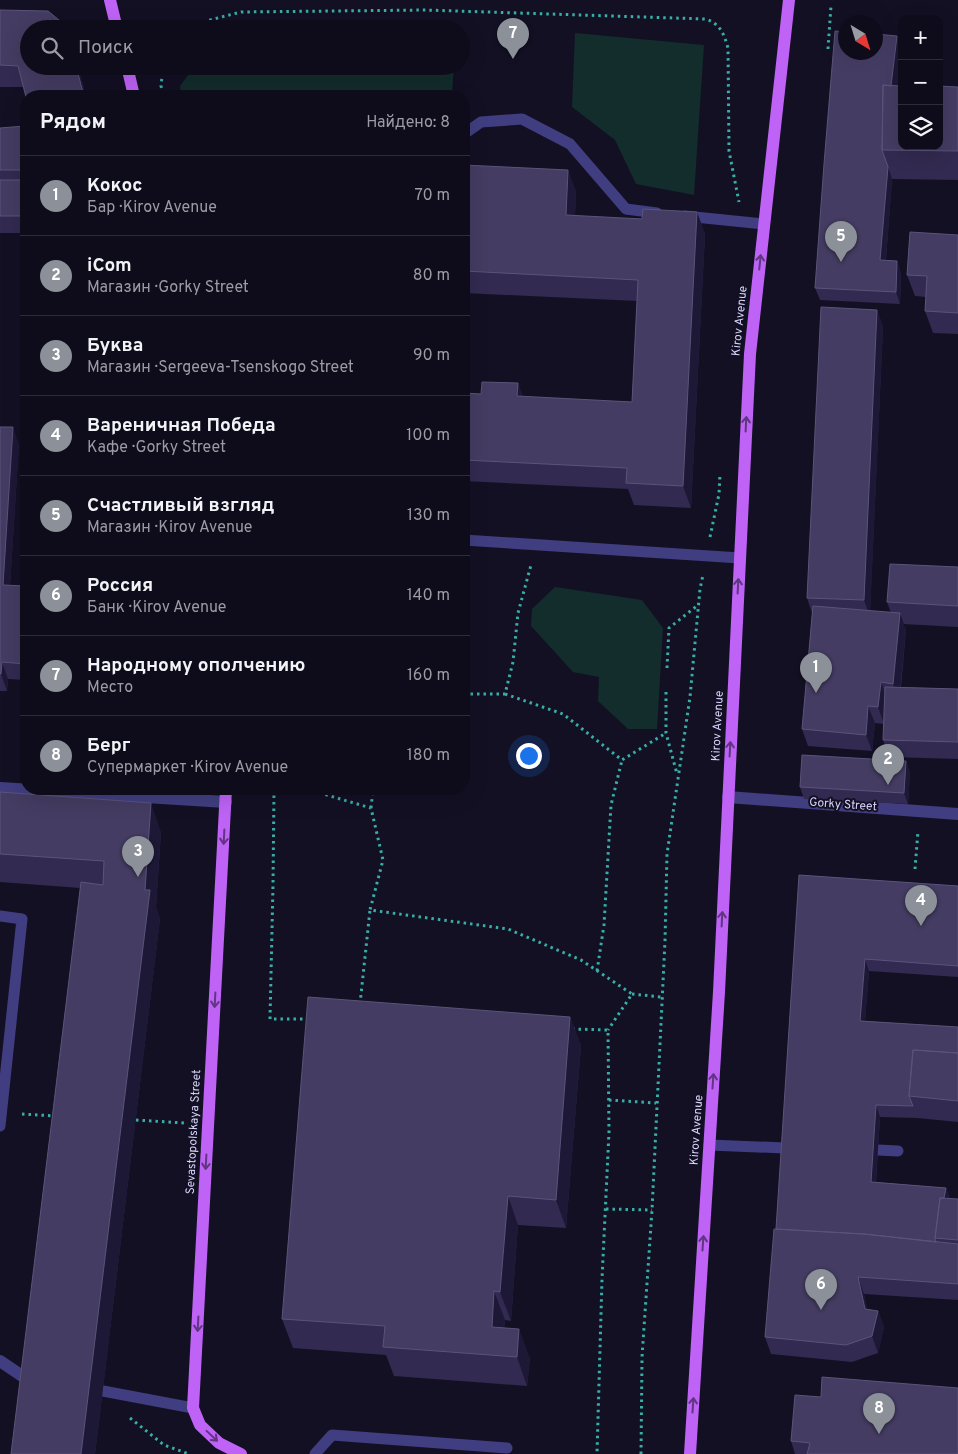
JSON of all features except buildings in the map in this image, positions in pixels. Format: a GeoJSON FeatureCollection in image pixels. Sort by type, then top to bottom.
{"type":"FeatureCollection","features":[{"type":"Feature","properties":{"kind":"main road"},"geometry":{"type":"LineString","coordinates":[[110,0],[115,20]]}},
{"type":"Feature","properties":{"kind":"main road","name":"Kirov Avenue"},"geometry":{"type":"LineString","coordinates":[[690,1454],[718,1000],[750,354],[789,0]]}},
{"type":"Feature","properties":{"kind":"main road"},"geometry":{"type":"LineString","coordinates":[[129,75],[133,90]]}},
{"type":"Feature","properties":{"kind":"main road","name":"Sevastopolskaya Street"},"geometry":{"type":"LineString","coordinates":[[193,1408],[226,795]]}},
{"type":"Feature","properties":{"kind":"main road"},"geometry":{"type":"LineString","coordinates":[[193,1408],[200,1424],[219,1443],[241,1454]]}},
{"type":"Feature","properties":{"kind":"street"},"geometry":{"type":"LineString","coordinates":[[0,788],[20,789]]}},
{"type":"Feature","properties":{"kind":"street","name":"Gorky Street"},"geometry":{"type":"LineString","coordinates":[[728,797],[958,814]]}},
{"type":"Feature","properties":{"kind":"street"},"geometry":{"type":"LineString","coordinates":[[0,1361],[34,1384]]}},
{"type":"Feature","properties":{"kind":"lane"},"geometry":{"type":"LineString","coordinates":[[470,130],[481,122],[522,119],[570,144],[626,210],[764,224]]}},
{"type":"Feature","properties":{"kind":"lane"},"geometry":{"type":"LineString","coordinates":[[470,540],[740,558]]}},
{"type":"Feature","properties":{"kind":"lane"},"geometry":{"type":"LineString","coordinates":[[0,916],[22,919],[0,1126]]}},
{"type":"Feature","properties":{"kind":"lane"},"geometry":{"type":"LineString","coordinates":[[709,1145],[785,1148]]}},
{"type":"Feature","properties":{"kind":"lane"},"geometry":{"type":"LineString","coordinates":[[878,1150],[898,1151]]}},
{"type":"Feature","properties":{"kind":"lane"},"geometry":{"type":"LineString","coordinates":[[103,1391],[193,1408]]}},
{"type":"Feature","properties":{"kind":"lane"},"geometry":{"type":"LineString","coordinates":[[315,1454],[332,1435],[507,1448]]}},
{"type":"Feature","properties":{"kind":"path"},"geometry":{"type":"LineString","coordinates":[[828,49],[831,6]]}},
{"type":"Feature","properties":{"kind":"path"},"geometry":{"type":"LineString","coordinates":[[162,75],[162,90]]}},
{"type":"Feature","properties":{"kind":"path"},"geometry":{"type":"LineString","coordinates":[[505,694],[512,662],[518,613],[533,560]]}},
{"type":"Feature","properties":{"kind":"path"},"geometry":{"type":"LineString","coordinates":[[667,668],[669,628],[698,604]]}},
{"type":"Feature","properties":{"kind":"path"},"geometry":{"type":"LineString","coordinates":[[666,692],[666,733],[678,777]]}},
{"type":"Feature","properties":{"kind":"path"},"geometry":{"type":"LineString","coordinates":[[470,694],[505,694],[563,714],[622,760]]}},
{"type":"Feature","properties":{"kind":"path"},"geometry":{"type":"LineString","coordinates":[[597,971],[604,925],[611,805],[622,760],[666,733]]}},
{"type":"Feature","properties":{"kind":"path"},"geometry":{"type":"LineString","coordinates":[[274,795],[270,1019],[314,1019]]}},
{"type":"Feature","properties":{"kind":"path"},"geometry":{"type":"LineString","coordinates":[[327,795],[371,808]]}},
{"type":"Feature","properties":{"kind":"path"},"geometry":{"type":"LineString","coordinates":[[359,1011],[370,910],[384,860],[371,808],[372,795]]}},
{"type":"Feature","properties":{"kind":"path"},"geometry":{"type":"LineString","coordinates":[[370,910],[508,930],[581,960],[632,994],[662,996]]}},
{"type":"Feature","properties":{"kind":"path"},"geometry":{"type":"LineString","coordinates":[[597,1454],[609,1100],[608,1030],[632,994]]}},
{"type":"Feature","properties":{"kind":"path"},"geometry":{"type":"LineString","coordinates":[[570,1029],[608,1030]]}},
{"type":"Feature","properties":{"kind":"path"},"geometry":{"type":"LineString","coordinates":[[609,1100],[656,1103]]}},
{"type":"Feature","properties":{"kind":"path"},"geometry":{"type":"LineString","coordinates":[[1,1113],[57,1116]]}},
{"type":"Feature","properties":{"kind":"path"},"geometry":{"type":"LineString","coordinates":[[136,1120],[184,1123]]}},
{"type":"Feature","properties":{"kind":"path"},"geometry":{"type":"LineString","coordinates":[[606,1210],[652,1210]]}},
{"type":"Feature","properties":{"kind":"path"},"geometry":{"type":"LineString","coordinates":[[125,1414],[164,1445],[189,1454]]}},
{"type":"Feature","properties":{"kind":"green space"},"geometry":{"type":"Polygon","coordinates":[[[575,33],[704,45],[694,195],[636,184],[615,140],[572,107],[575,33]]]}},
{"type":"Feature","properties":{"kind":"green space"},"geometry":{"type":"Polygon","coordinates":[[[188,75],[453,75],[452,90],[180,90],[180,86],[188,75]]]}},
{"type":"Feature","properties":{"kind":"green space"},"geometry":{"type":"Polygon","coordinates":[[[555,587],[642,600],[663,628],[657,729],[628,729],[598,701],[599,677],[573,672],[531,626],[532,609],[555,587]]]}},
{"type":"Feature","properties":{"kind":"place","name":"Народному ополчению"},"geometry":{"type":"Point","coordinates":[513,59]}},
{"type":"Feature","properties":{"kind":"place","name":"Счастливый взгляд"},"geometry":{"type":"Point","coordinates":[841,262]}},
{"type":"Feature","properties":{"kind":"place","name":"Кокос"},"geometry":{"type":"Point","coordinates":[816,693]}},
{"type":"Feature","properties":{"kind":"place","name":"iCom"},"geometry":{"type":"Point","coordinates":[888,785]}},
{"type":"Feature","properties":{"kind":"place","name":"Буква"},"geometry":{"type":"Point","coordinates":[138,877]}},
{"type":"Feature","properties":{"kind":"place","name":"Вареничная Победа"},"geometry":{"type":"Point","coordinates":[921,926]}},
{"type":"Feature","properties":{"kind":"place","name":"Россия"},"geometry":{"type":"Point","coordinates":[821,1310]}},
{"type":"Feature","properties":{"kind":"place","name":"Берг"},"geometry":{"type":"Point","coordinates":[879,1434]}}]}
